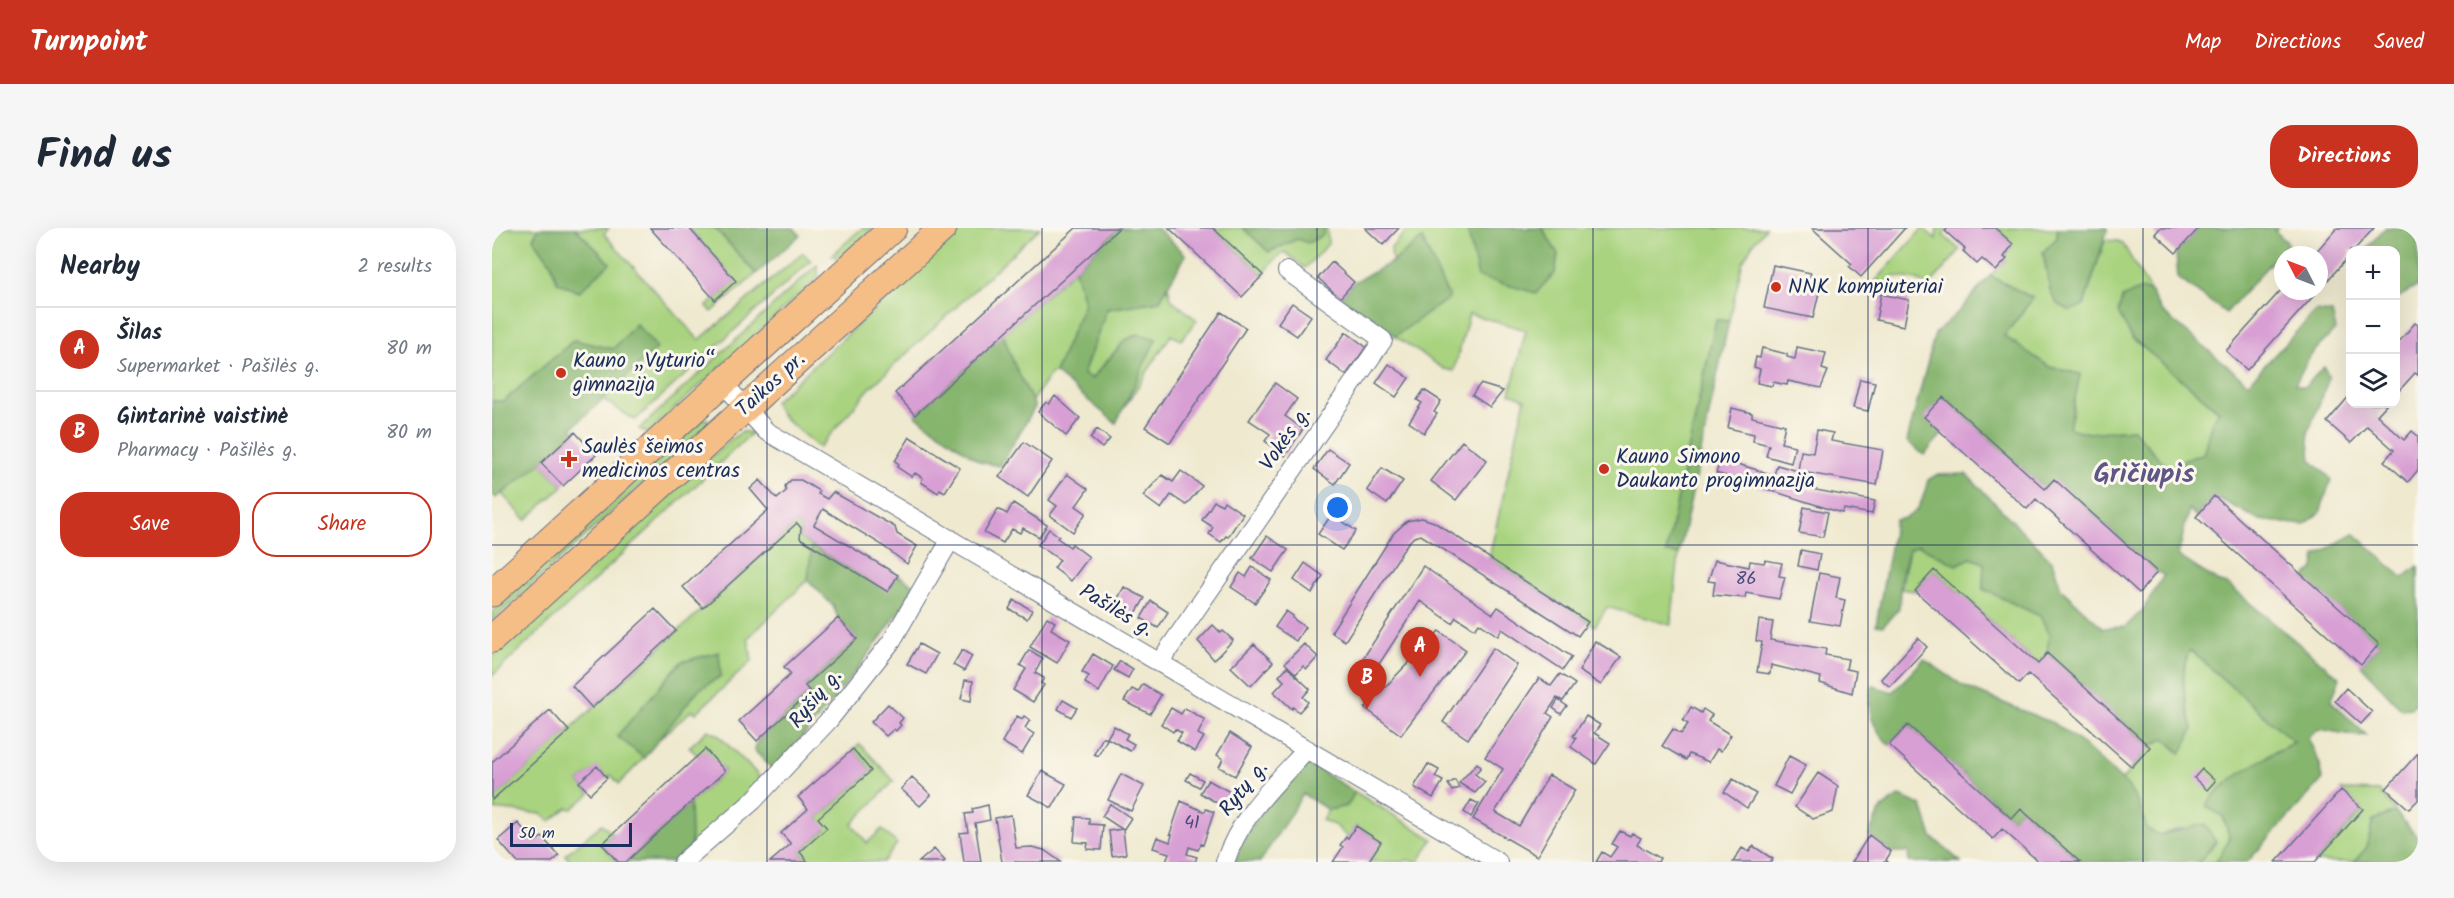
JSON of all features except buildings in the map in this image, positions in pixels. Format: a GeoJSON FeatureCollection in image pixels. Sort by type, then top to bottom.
{"type":"FeatureCollection","features":[{"type":"Feature","properties":{"kind":"main road","name":"Taikos pr."},"geometry":{"type":"LineString","coordinates":[[492,593],[893,228]]}},
{"type":"Feature","properties":{"kind":"main road","name":"Taikos pr."},"geometry":{"type":"LineString","coordinates":[[492,639],[942,228]]}},
{"type":"Feature","properties":{"kind":"street","name":"Vokės g."},"geometry":{"type":"LineString","coordinates":[[1159,663],[1383,339],[1287,271]]}},
{"type":"Feature","properties":{"kind":"street","name":"Pašilės g."},"geometry":{"type":"LineString","coordinates":[[723,383],[766,431],[1498,862]]}},
{"type":"Feature","properties":{"kind":"street","name":"Ryšių g."},"geometry":{"type":"LineString","coordinates":[[683,862],[753,801],[829,720],[891,642],[951,539]]}},
{"type":"Feature","properties":{"kind":"street","name":"Rytų g."},"geometry":{"type":"LineString","coordinates":[[1225,862],[1243,821],[1307,749]]}},
{"type":"Feature","properties":{"kind":"green space"},"geometry":{"type":"Polygon","coordinates":[[[492,228],[539,228],[533,238],[551,263],[557,281],[610,263],[575,228],[609,228],[604,234],[699,340],[803,253],[811,261],[635,420],[602,399],[657,348],[613,350],[574,340],[504,401],[492,401],[492,228]]]}},
{"type":"Feature","properties":{"kind":"green space"},"geometry":{"type":"Polygon","coordinates":[[[539,228],[575,228],[610,263],[579,292],[557,282],[551,263],[533,238],[539,228]]]}},
{"type":"Feature","properties":{"kind":"green space"},"geometry":{"type":"Polygon","coordinates":[[[689,228],[715,228],[756,274],[712,312],[707,306],[736,281],[689,228]]]}},
{"type":"Feature","properties":{"kind":"green space"},"geometry":{"type":"Polygon","coordinates":[[[715,228],[794,228],[800,235],[756,274],[715,228]]]}},
{"type":"Feature","properties":{"kind":"green space"},"geometry":{"type":"Polygon","coordinates":[[[862,228],[873,228],[839,259],[832,255],[862,228]]]}},
{"type":"Feature","properties":{"kind":"green space"},"geometry":{"type":"Polygon","coordinates":[[[963,228],[1040,228],[869,389],[819,448],[782,416],[774,402],[963,228]]]}},
{"type":"Feature","properties":{"kind":"green space"},"geometry":{"type":"Polygon","coordinates":[[[1119,228],[1157,228],[1186,255],[1159,301],[1107,309],[1083,374],[1092,379],[1125,340],[1139,334],[1156,339],[1116,423],[1055,373],[1084,303],[1075,269],[1119,228]]]}},
{"type":"Feature","properties":{"kind":"green space"},"geometry":{"type":"Polygon","coordinates":[[[1213,228],[1243,228],[1269,252],[1297,239],[1323,235],[1324,228],[1327,228],[1328,244],[1305,268],[1285,252],[1276,258],[1263,275],[1213,228]]]}},
{"type":"Feature","properties":{"kind":"green space"},"geometry":{"type":"Polygon","coordinates":[[[1243,228],[1324,228],[1323,235],[1308,243],[1297,239],[1269,252],[1243,228]]]}},
{"type":"Feature","properties":{"kind":"green space","name":"Kauno Simono Daukanto progimnazija"},"geometry":{"type":"Polygon","coordinates":[[[1409,228],[1467,228],[1479,277],[1558,254],[1542,228],[1766,228],[1752,245],[1742,264],[1729,321],[1716,320],[1666,553],[1679,554],[1671,625],[1607,607],[1595,626],[1489,558],[1525,399],[1510,393],[1526,330],[1469,314],[1454,371],[1444,369],[1395,336],[1449,298],[1422,239],[1392,262],[1391,248],[1409,228]]]}},
{"type":"Feature","properties":{"kind":"green space"},"geometry":{"type":"Polygon","coordinates":[[[1467,228],[1542,228],[1558,254],[1555,273],[1536,293],[1478,277],[1467,228]]]}},
{"type":"Feature","properties":{"kind":"green space"},"geometry":{"type":"Polygon","coordinates":[[[1923,228],[1936,239],[1937,228],[1948,228],[1943,235],[1960,250],[1929,286],[1917,280],[1894,276],[1868,296],[1865,293],[1923,228]]]}},
{"type":"Feature","properties":{"kind":"green space"},"geometry":{"type":"Polygon","coordinates":[[[1999,228],[2057,228],[2057,238],[2043,252],[2050,290],[2084,305],[2105,240],[2123,244],[2150,291],[2139,290],[2132,338],[2219,411],[2212,422],[2203,455],[2184,459],[2173,474],[2133,429],[2088,433],[2069,428],[2080,374],[2050,367],[2004,336],[2033,298],[1990,276],[2006,260],[2004,257],[2013,244],[1997,230],[1999,228]]]}},
{"type":"Feature","properties":{"kind":"green space"},"geometry":{"type":"Polygon","coordinates":[[[2058,228],[2108,228],[2084,305],[2070,311],[2057,304],[2050,290],[2043,252],[2057,238],[2058,228]]]}},
{"type":"Feature","properties":{"kind":"green space"},"geometry":{"type":"Polygon","coordinates":[[[2199,228],[2278,228],[2275,231],[2288,243],[2285,246],[2274,246],[2274,259],[2226,313],[2178,278],[2176,253],[2199,228]]]}},
{"type":"Feature","properties":{"kind":"green space"},"geometry":{"type":"Polygon","coordinates":[[[2385,228],[2418,228],[2418,286],[2400,296],[2400,246],[2369,246],[2385,228]]]}},
{"type":"Feature","properties":{"kind":"green space"},"geometry":{"type":"Polygon","coordinates":[[[1422,239],[1449,298],[1395,336],[1340,298],[1354,282],[1392,262],[1422,239]]]}},
{"type":"Feature","properties":{"kind":"green space"},"geometry":{"type":"Polygon","coordinates":[[[817,265],[819,277],[648,433],[639,429],[817,265]]]}},
{"type":"Feature","properties":{"kind":"green space"},"geometry":{"type":"Polygon","coordinates":[[[1075,269],[1084,303],[1055,373],[1051,373],[1032,401],[1013,362],[1003,334],[1075,269]]]}},
{"type":"Feature","properties":{"kind":"green space"},"geometry":{"type":"Polygon","coordinates":[[[1990,276],[2033,298],[2004,336],[2050,367],[2080,374],[2069,428],[2088,433],[2133,429],[2173,474],[2184,459],[2203,455],[2212,421],[2219,411],[2132,338],[2118,313],[2122,298],[2139,290],[2150,291],[2161,311],[2248,383],[2316,311],[2332,313],[2336,329],[2310,356],[2295,384],[2304,387],[2324,367],[2329,378],[2308,433],[2311,460],[2331,479],[2320,513],[2304,525],[2259,520],[2214,496],[2196,517],[2189,509],[2178,556],[2220,583],[2228,585],[2340,678],[2331,701],[2366,735],[2357,736],[2319,729],[2308,738],[2320,764],[2323,779],[2247,862],[2216,862],[2230,839],[2223,816],[2206,807],[2212,797],[2233,779],[2294,742],[2190,650],[2183,679],[2193,729],[2181,753],[2164,738],[2150,747],[2047,653],[2049,635],[2040,616],[1983,589],[1984,563],[1971,558],[1956,565],[1919,545],[1909,549],[1901,578],[1899,608],[1883,626],[1876,625],[1895,520],[1910,516],[1915,512],[1922,502],[1928,480],[1936,475],[1966,474],[2052,561],[2061,589],[2103,628],[2125,627],[2143,610],[2164,575],[2157,572],[2055,480],[2045,489],[1943,397],[1925,417],[1943,433],[1924,455],[1907,441],[1935,334],[1990,276]]]}},
{"type":"Feature","properties":{"kind":"green space"},"geometry":{"type":"Polygon","coordinates":[[[1168,286],[1171,299],[1197,320],[1181,340],[1171,335],[1123,409],[1156,339],[1139,334],[1125,340],[1091,379],[1083,374],[1107,309],[1159,301],[1168,286]]]}},
{"type":"Feature","properties":{"kind":"green space"},"geometry":{"type":"Polygon","coordinates":[[[1716,320],[1729,321],[1679,554],[1666,553],[1716,320]]]}},
{"type":"Feature","properties":{"kind":"green space"},"geometry":{"type":"Polygon","coordinates":[[[636,324],[657,348],[572,428],[575,432],[541,463],[496,498],[492,494],[492,401],[504,401],[574,340],[613,349],[636,324]]]}},
{"type":"Feature","properties":{"kind":"green space"},"geometry":{"type":"Polygon","coordinates":[[[1003,334],[1013,362],[1035,407],[1000,466],[980,462],[915,415],[1003,334]]]}},
{"type":"Feature","properties":{"kind":"green space"},"geometry":{"type":"Polygon","coordinates":[[[704,419],[708,419],[708,424],[492,621],[492,613],[704,419]]]}},
{"type":"Feature","properties":{"kind":"green space"},"geometry":{"type":"Polygon","coordinates":[[[742,432],[753,432],[492,676],[492,658],[732,438],[742,432]]]}},
{"type":"Feature","properties":{"kind":"green space"},"geometry":{"type":"Polygon","coordinates":[[[541,463],[563,486],[526,520],[502,494],[541,463]]]}},
{"type":"Feature","properties":{"kind":"green space"},"geometry":{"type":"Polygon","coordinates":[[[797,523],[801,528],[800,538],[812,546],[808,580],[748,638],[752,661],[696,713],[692,710],[655,743],[698,690],[721,676],[618,736],[644,758],[619,784],[611,775],[607,778],[597,767],[579,782],[590,794],[572,809],[567,808],[550,821],[542,814],[492,809],[492,800],[797,523]]]}},
{"type":"Feature","properties":{"kind":"green space"},"geometry":{"type":"Polygon","coordinates":[[[2354,533],[2403,578],[2418,566],[2418,699],[2411,708],[2401,709],[2361,665],[2379,644],[2305,578],[2314,568],[2316,556],[2354,533]]]}},
{"type":"Feature","properties":{"kind":"green space"},"geometry":{"type":"Polygon","coordinates":[[[1918,545],[1956,565],[1971,558],[1984,563],[1983,589],[2040,616],[2049,635],[2047,653],[2038,664],[1934,570],[1915,591],[1901,589],[1909,549],[1918,545]]]}},
{"type":"Feature","properties":{"kind":"green space"},"geometry":{"type":"Polygon","coordinates":[[[812,546],[888,591],[898,575],[916,586],[848,681],[773,770],[755,751],[757,741],[810,693],[805,686],[857,639],[838,618],[833,606],[808,580],[812,546]]]}},
{"type":"Feature","properties":{"kind":"green space"},"geometry":{"type":"Polygon","coordinates":[[[2190,650],[2295,742],[2268,755],[2223,816],[2230,839],[2216,862],[2199,862],[2216,842],[2182,828],[2160,835],[2146,829],[2139,805],[2122,780],[2150,747],[2164,738],[2180,753],[2193,729],[2184,679],[2184,669],[2190,650]]]}},
{"type":"Feature","properties":{"kind":"green space"},"geometry":{"type":"Polygon","coordinates":[[[719,652],[721,676],[698,690],[644,758],[617,736],[681,662],[719,652]]]}},
{"type":"Feature","properties":{"kind":"green space"},"geometry":{"type":"Polygon","coordinates":[[[1924,659],[1965,687],[2055,724],[2084,745],[2128,786],[2139,805],[2147,829],[2160,835],[2205,824],[2216,842],[2199,862],[2080,862],[2021,809],[2012,819],[1908,725],[1889,745],[1878,732],[1872,718],[1869,703],[1873,686],[1893,692],[1924,659]]]}},
{"type":"Feature","properties":{"kind":"green space"},"geometry":{"type":"Polygon","coordinates":[[[708,730],[717,734],[758,775],[760,783],[691,846],[690,803],[725,771],[705,750],[698,756],[689,747],[708,730]]]}},
{"type":"Feature","properties":{"kind":"green space"},"geometry":{"type":"Polygon","coordinates":[[[860,744],[894,781],[852,824],[867,843],[882,829],[897,844],[883,862],[808,862],[800,852],[826,829],[818,818],[871,771],[853,749],[860,744]]]}},
{"type":"Feature","properties":{"kind":"green space"},"geometry":{"type":"Polygon","coordinates":[[[1306,762],[1355,792],[1347,806],[1328,810],[1303,794],[1260,862],[1234,862],[1255,820],[1306,762]]]}},
{"type":"Feature","properties":{"kind":"green space"},"geometry":{"type":"Polygon","coordinates":[[[2341,790],[2379,791],[2396,812],[2373,820],[2367,847],[2354,862],[2315,862],[2363,810],[2341,790]]]}},
{"type":"Feature","properties":{"kind":"green space"},"geometry":{"type":"Polygon","coordinates":[[[1355,792],[1433,839],[1418,862],[1406,860],[1404,862],[1368,862],[1380,842],[1356,826],[1348,838],[1336,826],[1322,820],[1328,810],[1347,806],[1355,792]]]}},
{"type":"Feature","properties":{"kind":"green space"},"geometry":{"type":"Polygon","coordinates":[[[1900,796],[1922,806],[1932,837],[1961,862],[1909,862],[1908,852],[1891,852],[1869,835],[1880,812],[1888,803],[1900,796]]]}},
{"type":"Feature","properties":{"kind":"green space"},"geometry":{"type":"Polygon","coordinates":[[[690,803],[691,846],[672,862],[626,862],[690,803]]]}},
{"type":"Feature","properties":{"kind":"green space"},"geometry":{"type":"Polygon","coordinates":[[[2396,812],[2418,838],[2418,862],[2354,862],[2367,847],[2373,820],[2396,812]]]}},
{"type":"Feature","properties":{"kind":"green space"},"geometry":{"type":"Polygon","coordinates":[[[602,824],[613,834],[602,844],[618,862],[571,862],[565,855],[602,824]]]}},
{"type":"Feature","properties":{"kind":"place","name":"NNK kompiuteriai"},"geometry":{"type":"Point","coordinates":[1776,287]}},
{"type":"Feature","properties":{"kind":"place","name":"Kauno „Vyturio“ gimnazija"},"geometry":{"type":"Point","coordinates":[561,373]}},
{"type":"Feature","properties":{"kind":"place","name":"Saulės šeimos medicinos centras"},"geometry":{"type":"Point","coordinates":[569,459]}},
{"type":"Feature","properties":{"kind":"place","name":"Kauno Simono Daukanto progimnazija"},"geometry":{"type":"Point","coordinates":[1604,469]}},
{"type":"Feature","properties":{"kind":"place","name":"Šilas"},"geometry":{"type":"Point","coordinates":[1420,677]}},
{"type":"Feature","properties":{"kind":"place","name":"Gintarinė vaistinė"},"geometry":{"type":"Point","coordinates":[1367,709]}},
{"type":"Feature","properties":{"kind":"district","name":"Gričiupis"},"geometry":{"type":"Point","coordinates":[2144,474]}}]}
